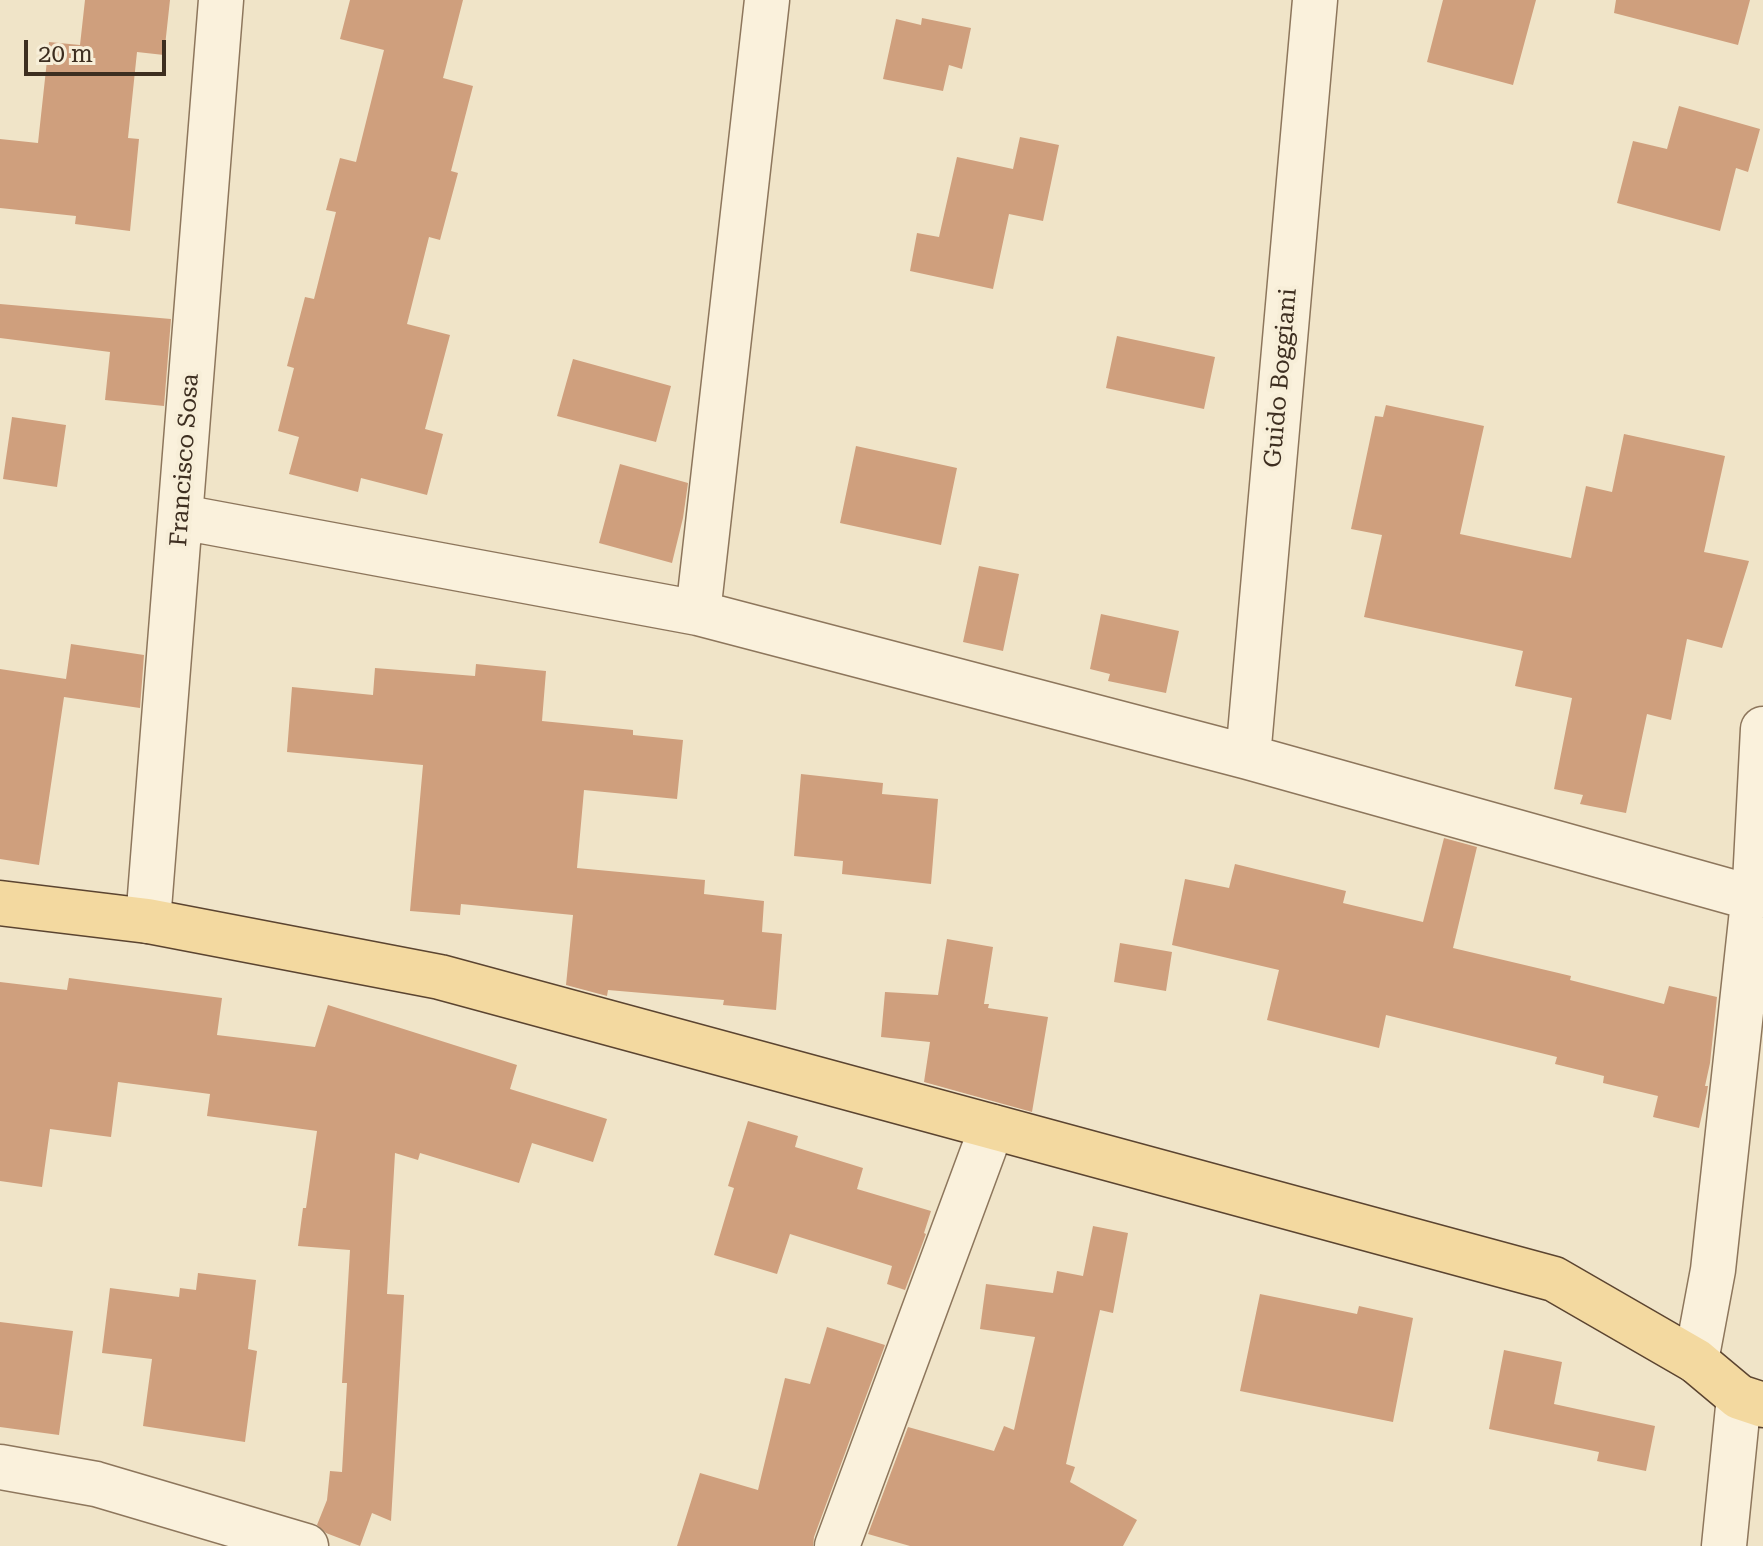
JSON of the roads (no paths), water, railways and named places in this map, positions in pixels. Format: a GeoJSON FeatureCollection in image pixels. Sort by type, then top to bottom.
{"type":"FeatureCollection","features":[{"type":"Feature","properties":{"kind":"main road"},"geometry":{"type":"LineString","coordinates":[[0,903],[148,921],[440,977],[1554,1279],[1696,1361],[1751,1401]]}},
{"type":"Feature","properties":{"kind":"street","name":"Francisco Sosa"},"geometry":{"type":"LineString","coordinates":[[148,921],[221,0]]}},
{"type":"Feature","properties":{"kind":"street"},"geometry":{"type":"LineString","coordinates":[[698,613],[767,0]]}},
{"type":"Feature","properties":{"kind":"street","name":"Guido Boggiani"},"geometry":{"type":"LineString","coordinates":[[1248,757],[1315,0]]}},
{"type":"Feature","properties":{"kind":"street"},"geometry":{"type":"LineString","coordinates":[[181,517],[698,613],[1248,757],[1753,898]]}},
{"type":"Feature","properties":{"kind":"street"},"geometry":{"type":"LineString","coordinates":[[1696,1361],[1713,1270],[1753,898],[1763,729]]}},
{"type":"Feature","properties":{"kind":"street"},"geometry":{"type":"LineString","coordinates":[[837,1546],[992,1127]]}},
{"type":"Feature","properties":{"kind":"street"},"geometry":{"type":"LineString","coordinates":[[1724,1546],[1751,1401]]}},
{"type":"Feature","properties":{"kind":"street"},"geometry":{"type":"LineString","coordinates":[[0,1467],[96,1484],[306,1546]]}}]}
